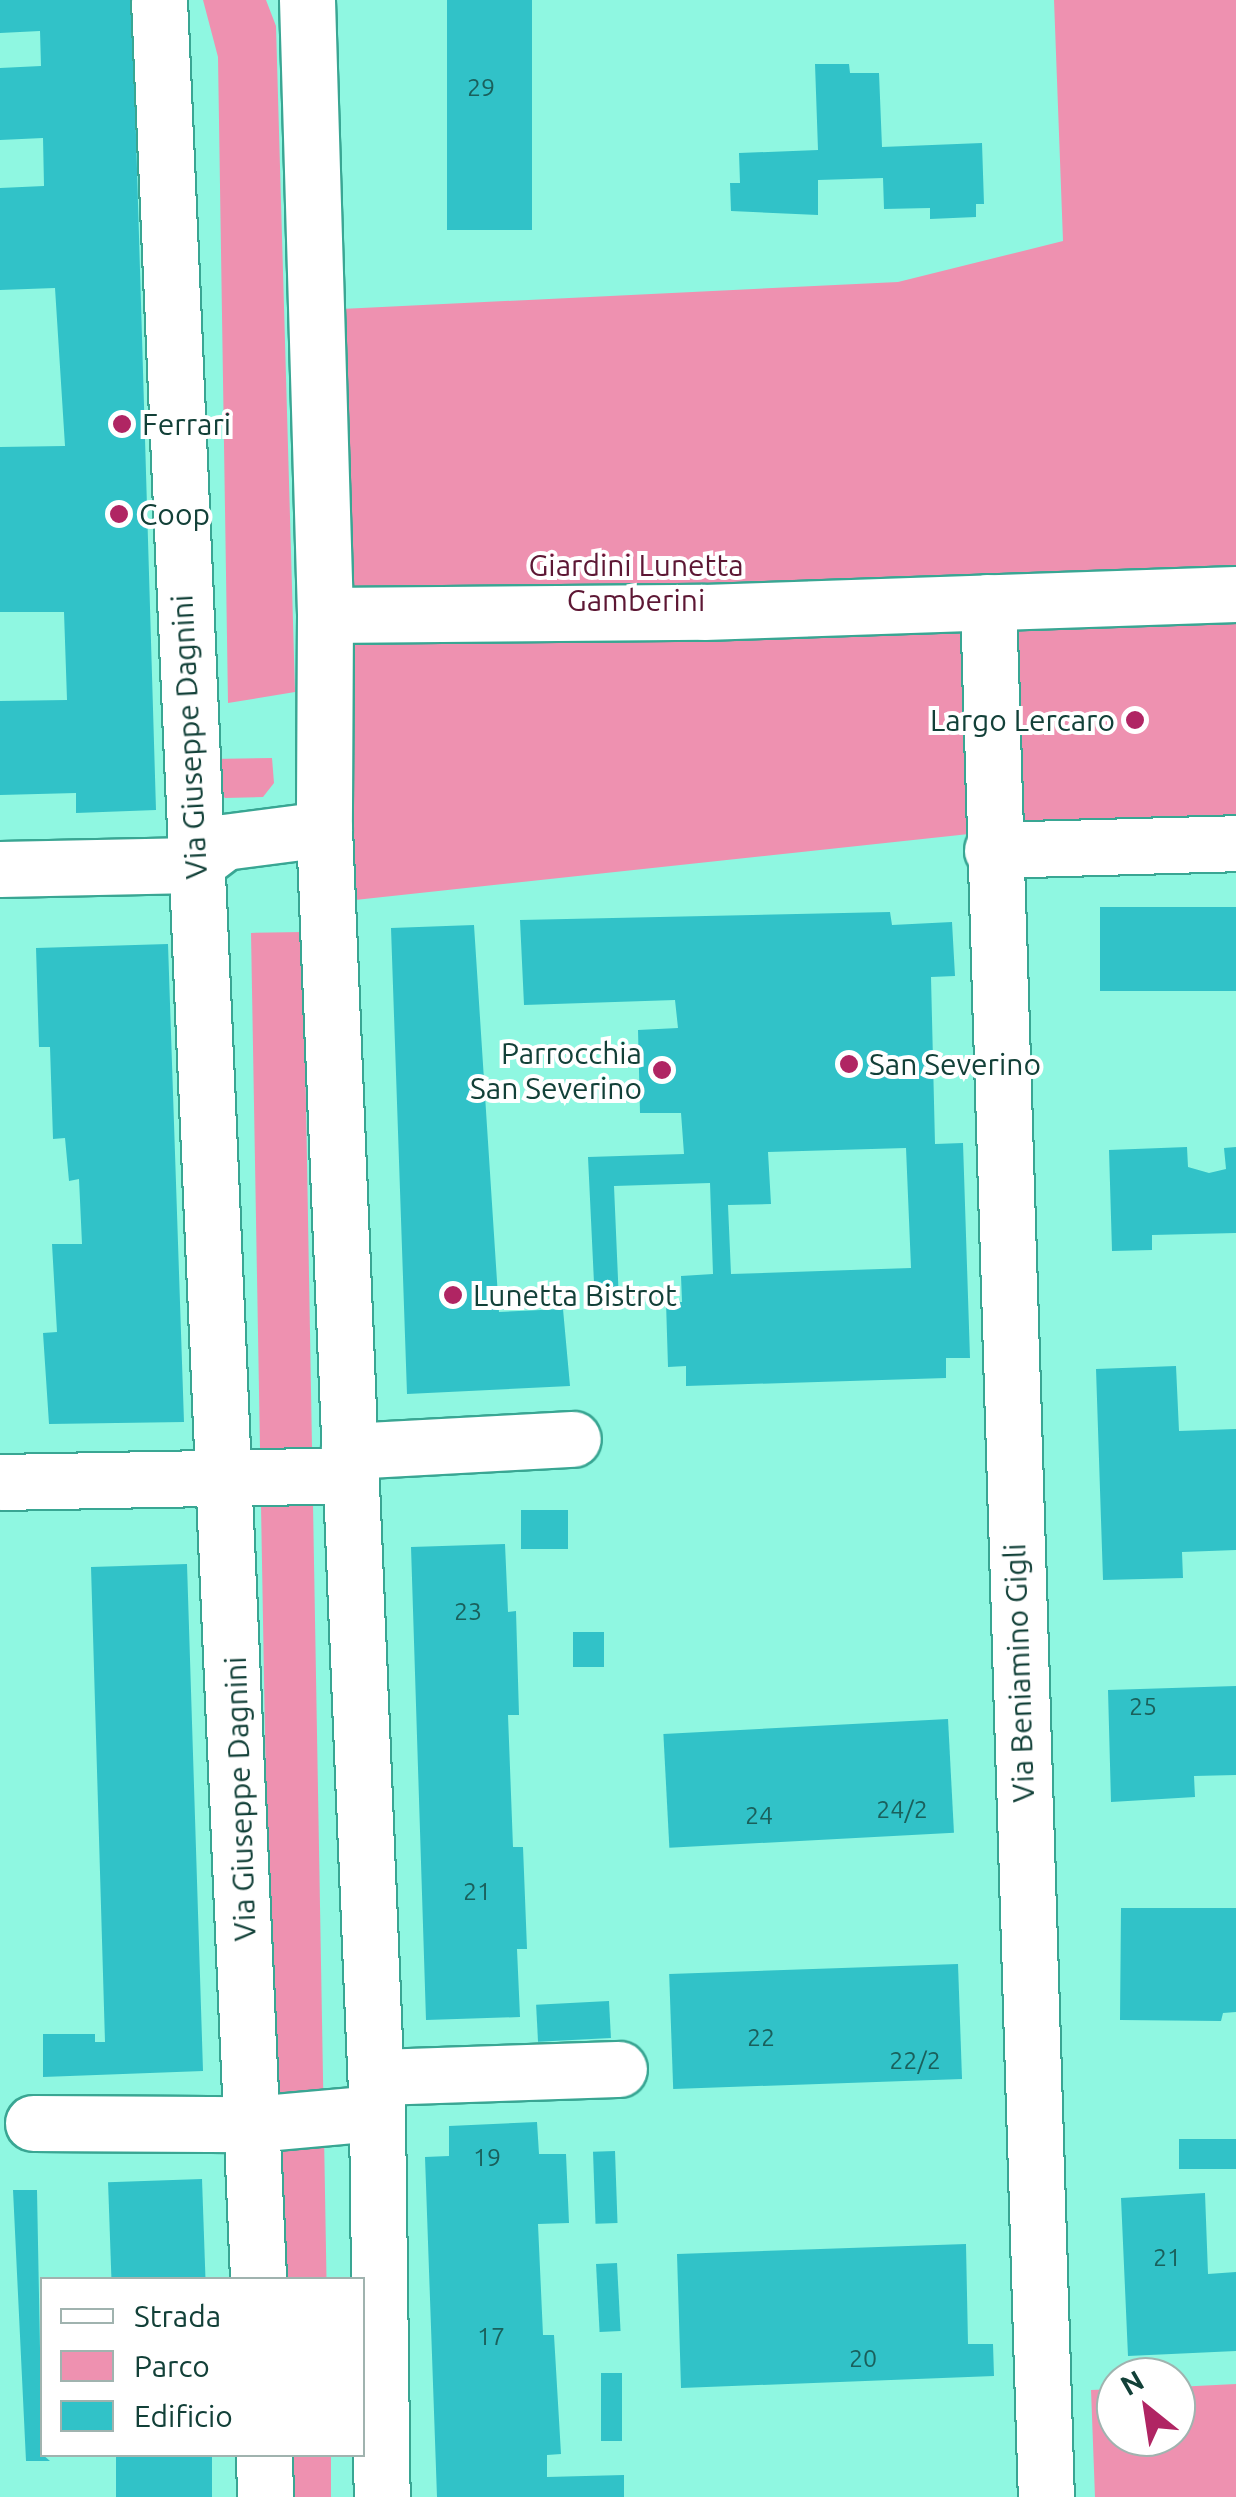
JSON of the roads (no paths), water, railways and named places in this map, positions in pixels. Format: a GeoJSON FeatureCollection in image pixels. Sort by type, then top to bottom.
{"type":"FeatureCollection","features":[{"type":"Feature","properties":{"kind":"street","name":"Via Giuseppe Dagnini"},"geometry":{"type":"LineString","coordinates":[[159,0],[194,864],[227,1473],[258,2277]]}},
{"type":"Feature","properties":{"kind":"street"},"geometry":{"type":"LineString","coordinates":[[307,0],[325,615],[324,829],[377,2095],[382,2497]]}},
{"type":"Feature","properties":{"kind":"street"},"geometry":{"type":"LineString","coordinates":[[325,615],[1236,594]]}},
{"type":"Feature","properties":{"kind":"street","name":"Via Beniamino Gigli"},"geometry":{"type":"LineString","coordinates":[[988,602],[992,850],[1046,2497]]}},
{"type":"Feature","properties":{"kind":"street"},"geometry":{"type":"LineString","coordinates":[[0,869],[194,864],[224,842],[324,829]]}},
{"type":"Feature","properties":{"kind":"street"},"geometry":{"type":"LineString","coordinates":[[992,850],[1236,843]]}},
{"type":"Feature","properties":{"kind":"street"},"geometry":{"type":"LineString","coordinates":[[0,1482],[227,1473],[572,1438]]}},
{"type":"Feature","properties":{"kind":"street"},"geometry":{"type":"LineString","coordinates":[[32,2123],[252,2124],[377,2095],[619,2068]]}},
{"type":"Feature","properties":{"kind":"street"},"geometry":{"type":"LineString","coordinates":[[264,2457],[265,2497]]}},
{"type":"Feature","properties":{"kind":"place","name":"Ferrari"},"geometry":{"type":"Point","coordinates":[122,424]}},
{"type":"Feature","properties":{"kind":"place","name":"Coop"},"geometry":{"type":"Point","coordinates":[119,514]}},
{"type":"Feature","properties":{"kind":"place","name":"Largo Lercaro"},"geometry":{"type":"Point","coordinates":[1135,720]}},
{"type":"Feature","properties":{"kind":"place","name":"San Severino"},"geometry":{"type":"Point","coordinates":[849,1064]}},
{"type":"Feature","properties":{"kind":"place","name":"Parrocchia San Severino"},"geometry":{"type":"Point","coordinates":[662,1070]}},
{"type":"Feature","properties":{"kind":"place","name":"Lunetta Bistrot"},"geometry":{"type":"Point","coordinates":[453,1295]}},
{"type":"Feature","properties":{"kind":"park label","name":"Giardini Lunetta Gamberini"},"geometry":{"type":"Point","coordinates":[636,582]}}]}
